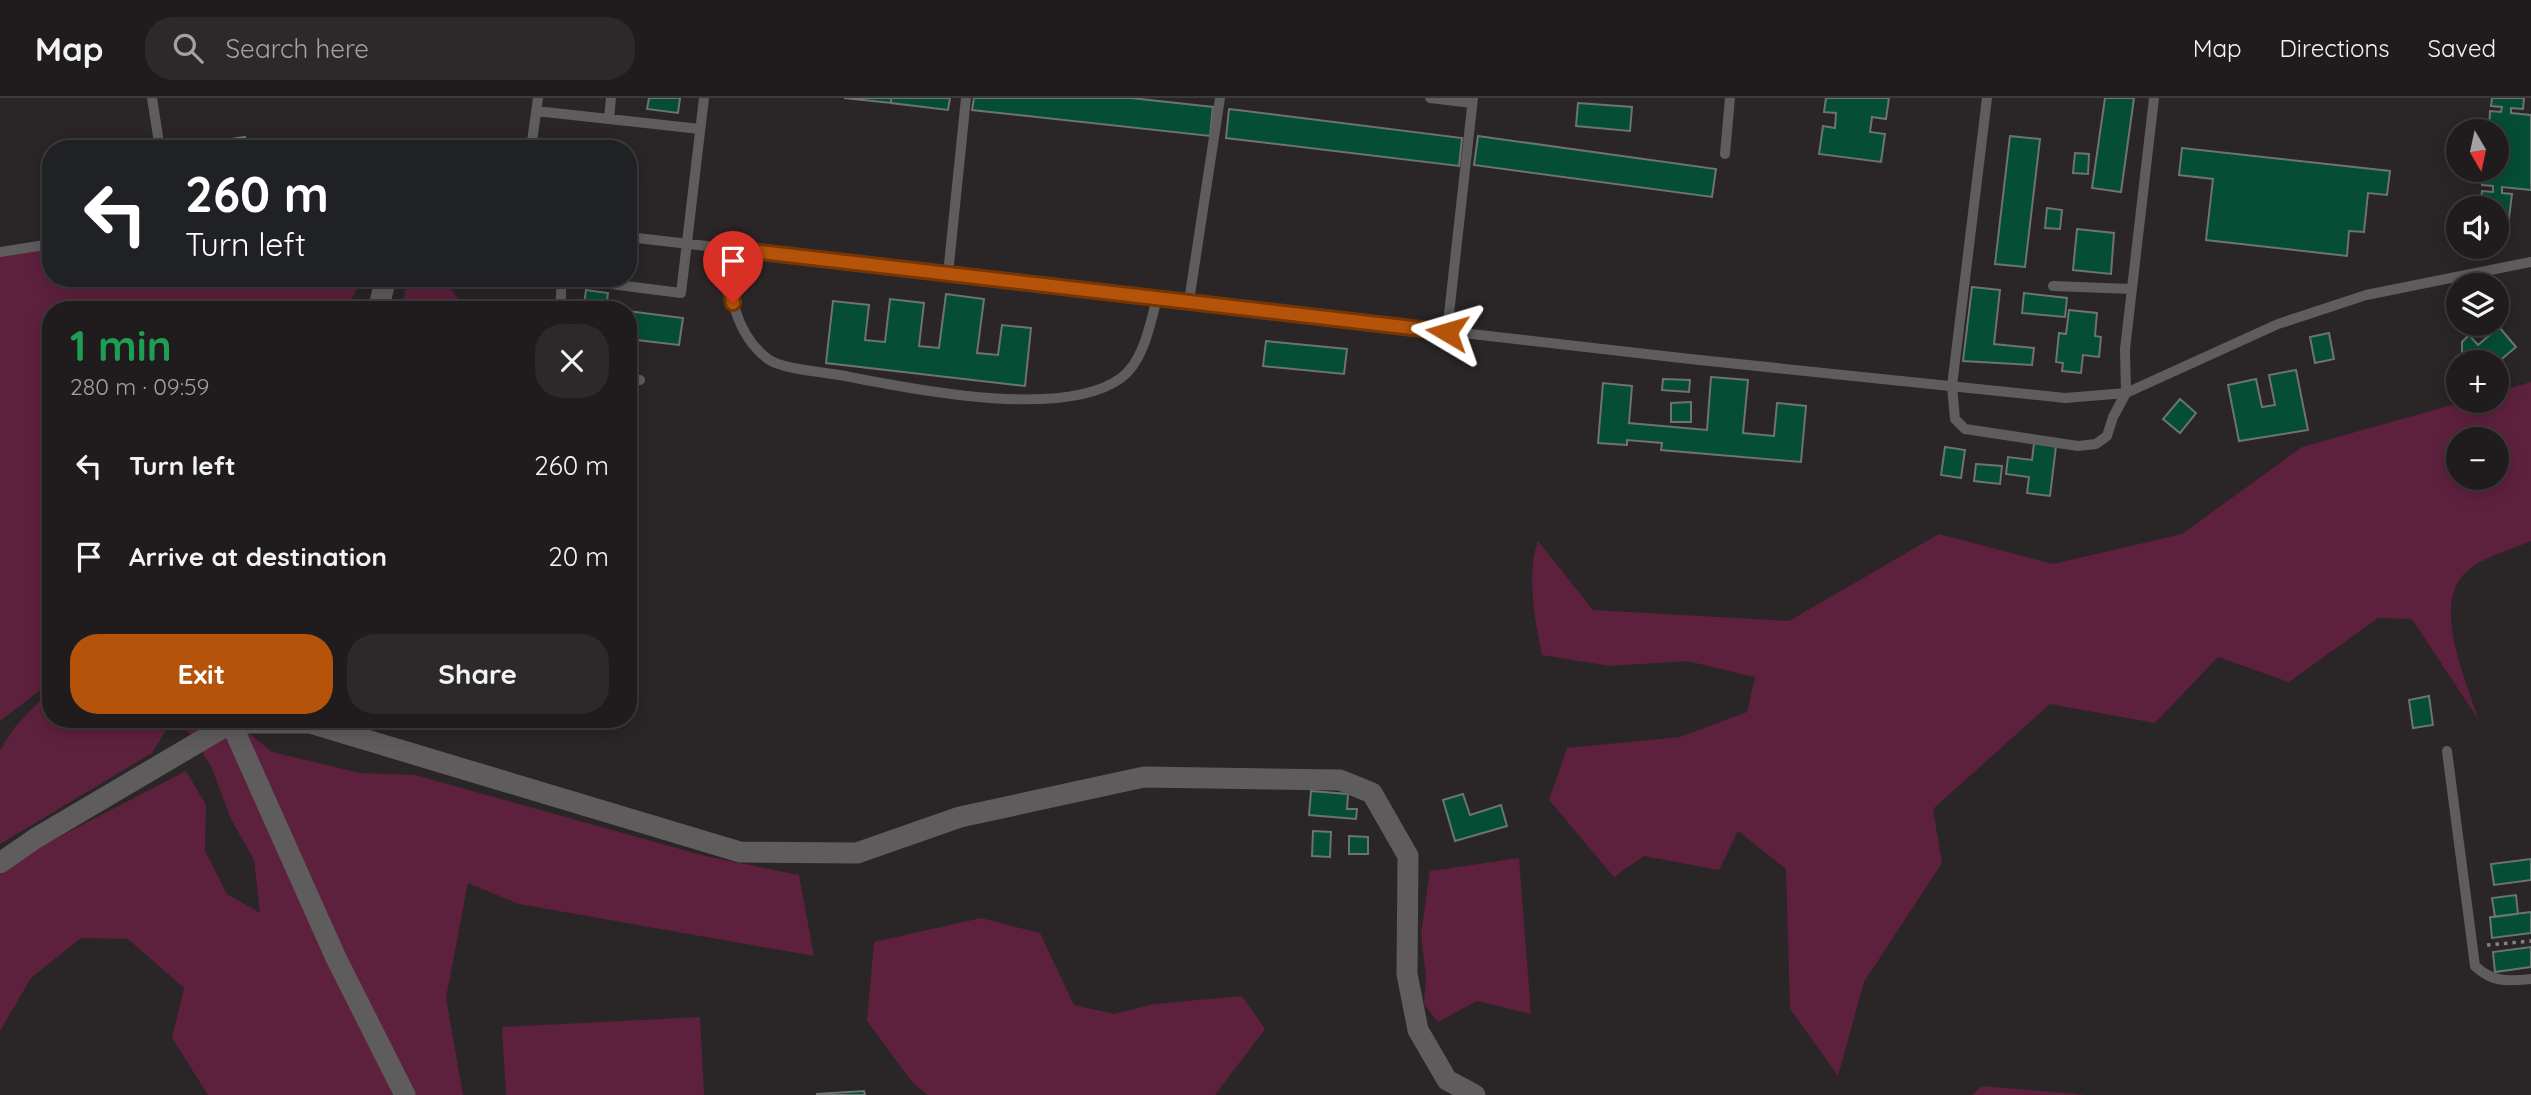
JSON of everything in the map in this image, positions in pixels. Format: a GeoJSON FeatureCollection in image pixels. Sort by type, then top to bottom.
{"type":"FeatureCollection","features":[{"type":"Feature","properties":{"kind":"street"},"geometry":{"type":"LineString","coordinates":[[0,863],[36,838],[220,728]]}},
{"type":"Feature","properties":{"kind":"street"},"geometry":{"type":"LineString","coordinates":[[235,728],[336,958],[405,1095]]}},
{"type":"Feature","properties":{"kind":"street"},"geometry":{"type":"LineString","coordinates":[[327,728],[740,852],[857,853],[960,817],[1144,777],[1340,780],[1372,793],[1408,856],[1407,974],[1418,1030],[1447,1080],[1475,1095]]}},
{"type":"Feature","properties":{"kind":"lane"},"geometry":{"type":"LineString","coordinates":[[152,98],[159,140]]}},
{"type":"Feature","properties":{"kind":"lane"},"geometry":{"type":"LineString","coordinates":[[532,140],[538,98]]}},
{"type":"Feature","properties":{"kind":"lane"},"geometry":{"type":"LineString","coordinates":[[609,119],[611,98]]}},
{"type":"Feature","properties":{"kind":"lane"},"geometry":{"type":"LineString","coordinates":[[634,287],[681,293],[704,98]]}},
{"type":"Feature","properties":{"kind":"lane"},"geometry":{"type":"LineString","coordinates":[[948,274],[966,98]]}},
{"type":"Feature","properties":{"kind":"lane"},"geometry":{"type":"LineString","coordinates":[[1189,301],[1220,98]]}},
{"type":"Feature","properties":{"kind":"lane"},"geometry":{"type":"LineString","coordinates":[[1430,98],[1473,100],[1447,332]]}},
{"type":"Feature","properties":{"kind":"lane"},"geometry":{"type":"LineString","coordinates":[[1725,154],[1730,98]]}},
{"type":"Feature","properties":{"kind":"lane"},"geometry":{"type":"LineString","coordinates":[[1987,98],[1952,386],[1955,419],[1965,429],[2078,446],[2096,444],[2107,436],[2126,393],[2125,349],[2154,98]]}},
{"type":"Feature","properties":{"kind":"lane"},"geometry":{"type":"LineString","coordinates":[[536,111],[700,129]]}},
{"type":"Feature","properties":{"kind":"lane"},"geometry":{"type":"LineString","coordinates":[[637,238],[1447,332],[2065,398],[2126,393],[2278,324],[2323,308],[2423,281],[2531,262]]}},
{"type":"Feature","properties":{"kind":"lane"},"geometry":{"type":"LineString","coordinates":[[0,252],[42,245]]}},
{"type":"Feature","properties":{"kind":"lane"},"geometry":{"type":"LineString","coordinates":[[726,248],[729,288],[738,318],[747,337],[769,360],[922,390],[982,397],[1076,397],[1100,390],[1122,377],[1137,359],[1157,298]]}},
{"type":"Feature","properties":{"kind":"lane"},"geometry":{"type":"LineString","coordinates":[[2053,286],[2132,289]]}},
{"type":"Feature","properties":{"kind":"lane"},"geometry":{"type":"LineString","coordinates":[[2447,751],[2475,966],[2485,976],[2503,982],[2531,979]]}},
{"type":"Feature","properties":{"kind":"path"},"geometry":{"type":"LineString","coordinates":[[2471,947],[2531,941]]}},
{"type":"Feature","properties":{"kind":"shaded area"},"geometry":{"type":"Polygon","coordinates":[[[42,245],[42,287],[359,287],[350,301],[42,301],[42,689],[0,721],[0,252],[42,245]]]}},
{"type":"Feature","properties":{"kind":"shaded area"},"geometry":{"type":"Polygon","coordinates":[[[406,287],[449,287],[460,301],[403,301],[406,287]]]}},
{"type":"Feature","properties":{"kind":"shaded area"},"geometry":{"type":"Polygon","coordinates":[[[2531,382],[2531,541],[2472,567],[2459,581],[2452,598],[2454,640],[2478,719],[2412,619],[2378,618],[2289,682],[2218,657],[2155,723],[2050,704],[1933,809],[1942,863],[1864,982],[1838,1076],[1790,1009],[1786,869],[1738,831],[1719,870],[1644,856],[1614,877],[1549,800],[1567,748],[1680,737],[1747,712],[1755,677],[1687,661],[1610,666],[1542,655],[1534,613],[1532,583],[1534,554],[1538,541],[1593,610],[1789,621],[1939,534],[2053,564],[2182,534],[2302,447],[2446,407],[2446,413],[2509,413],[2509,388],[2531,382]]]}},
{"type":"Feature","properties":{"kind":"shaded area"},"geometry":{"type":"Polygon","coordinates":[[[42,698],[42,728],[167,728],[152,753],[0,844],[0,750],[15,727],[42,698]]]}},
{"type":"Feature","properties":{"kind":"shaded area"},"geometry":{"type":"Polygon","coordinates":[[[186,728],[243,728],[272,752],[360,773],[415,775],[705,856],[799,875],[814,956],[519,904],[468,883],[446,998],[463,1095],[208,1095],[172,1038],[184,988],[128,939],[81,938],[31,978],[0,1031],[0,875],[47,843],[186,771],[206,805],[205,851],[227,894],[260,913],[254,860],[231,819],[211,766],[186,728]]]}},
{"type":"Feature","properties":{"kind":"shaded area"},"geometry":{"type":"Polygon","coordinates":[[[1519,858],[1531,1014],[1477,1001],[1438,1022],[1424,1004],[1426,977],[1421,934],[1430,871],[1519,858]]]}},
{"type":"Feature","properties":{"kind":"shaded area"},"geometry":{"type":"Polygon","coordinates":[[[981,918],[1040,933],[1074,1005],[1114,1014],[1154,1004],[1242,996],[1265,1029],[1215,1095],[928,1095],[912,1082],[867,1021],[874,942],[981,918]]]}},
{"type":"Feature","properties":{"kind":"shaded area"},"geometry":{"type":"Polygon","coordinates":[[[700,1017],[704,1095],[506,1095],[502,1027],[700,1017]]]}},
{"type":"Feature","properties":{"kind":"shaded area"},"geometry":{"type":"Polygon","coordinates":[[[1982,1086],[2086,1095],[1972,1095],[1982,1086]]]}},
{"type":"Feature","properties":{"kind":"building"},"geometry":{"type":"Polygon","coordinates":[[[649,98],[680,98],[678,113],[647,109],[649,98]]]}},
{"type":"Feature","properties":{"kind":"building"},"geometry":{"type":"Polygon","coordinates":[[[844,98],[891,98],[891,103],[844,98]]]}},
{"type":"Feature","properties":{"kind":"building"},"geometry":{"type":"Polygon","coordinates":[[[891,98],[950,98],[948,110],[891,103],[891,98]]]}},
{"type":"Feature","properties":{"kind":"building"},"geometry":{"type":"Polygon","coordinates":[[[974,98],[1131,98],[1213,107],[1210,136],[972,110],[974,98]]]}},
{"type":"Feature","properties":{"kind":"building"},"geometry":{"type":"Polygon","coordinates":[[[1826,98],[1889,98],[1886,119],[1872,117],[1870,132],[1885,134],[1881,162],[1819,154],[1823,126],[1835,128],[1836,113],[1824,112],[1826,98]]]}},
{"type":"Feature","properties":{"kind":"building"},"geometry":{"type":"Polygon","coordinates":[[[2105,98],[2134,98],[2121,192],[2092,188],[2105,98]]]}},
{"type":"Feature","properties":{"kind":"building"},"geometry":{"type":"Polygon","coordinates":[[[2492,98],[2524,98],[2523,109],[2511,108],[2511,113],[2531,115],[2531,190],[2502,187],[2502,193],[2512,194],[2509,218],[2509,196],[2481,196],[2482,191],[2493,192],[2493,186],[2482,185],[2482,182],[2510,182],[2510,119],[2490,119],[2490,111],[2501,112],[2502,107],[2491,106],[2492,98]]]}},
{"type":"Feature","properties":{"kind":"building"},"geometry":{"type":"Polygon","coordinates":[[[1578,103],[1632,107],[1630,131],[1576,126],[1578,103]]]}},
{"type":"Feature","properties":{"kind":"building"},"geometry":{"type":"Polygon","coordinates":[[[1229,109],[1462,138],[1459,166],[1226,138],[1229,109]]]}},
{"type":"Feature","properties":{"kind":"building"},"geometry":{"type":"Polygon","coordinates":[[[1478,136],[1716,169],[1712,197],[1474,165],[1478,136]]]}},
{"type":"Feature","properties":{"kind":"building"},"geometry":{"type":"Polygon","coordinates":[[[2010,136],[2040,139],[2025,267],[1995,264],[2010,136]]]}},
{"type":"Feature","properties":{"kind":"building"},"geometry":{"type":"Polygon","coordinates":[[[2182,148],[2390,171],[2387,195],[2368,193],[2364,232],[2349,231],[2347,256],[2206,240],[2213,179],[2179,175],[2182,148]]]}},
{"type":"Feature","properties":{"kind":"building"},"geometry":{"type":"Polygon","coordinates":[[[2075,153],[2089,154],[2088,174],[2073,173],[2075,153]]]}},
{"type":"Feature","properties":{"kind":"building"},"geometry":{"type":"Polygon","coordinates":[[[2047,208],[2062,210],[2060,229],[2045,228],[2047,208]]]}},
{"type":"Feature","properties":{"kind":"building"},"geometry":{"type":"Polygon","coordinates":[[[2077,229],[2114,233],[2111,274],[2073,270],[2077,229]]]}},
{"type":"Feature","properties":{"kind":"building"},"geometry":{"type":"Polygon","coordinates":[[[1972,287],[2000,290],[1994,344],[2034,348],[2032,365],[1963,361],[1972,287]]]}},
{"type":"Feature","properties":{"kind":"building"},"geometry":{"type":"Polygon","coordinates":[[[586,290],[608,293],[607,301],[584,301],[586,290]]]}},
{"type":"Feature","properties":{"kind":"building"},"geometry":{"type":"Polygon","coordinates":[[[2024,293],[2067,298],[2065,317],[2022,313],[2024,293]]]}},
{"type":"Feature","properties":{"kind":"building"},"geometry":{"type":"Polygon","coordinates":[[[946,294],[984,299],[977,353],[998,355],[1002,325],[1031,328],[1025,386],[826,363],[833,301],[869,305],[865,340],[885,342],[890,299],[924,303],[919,346],[939,348],[946,294]]]}},
{"type":"Feature","properties":{"kind":"building"},"geometry":{"type":"Polygon","coordinates":[[[2069,310],[2097,313],[2095,336],[2101,337],[2099,357],[2083,355],[2081,373],[2062,371],[2063,363],[2056,362],[2059,333],[2066,334],[2069,310]]]}},
{"type":"Feature","properties":{"kind":"building"},"geometry":{"type":"Polygon","coordinates":[[[637,312],[683,318],[679,345],[637,340],[637,312]]]}},
{"type":"Feature","properties":{"kind":"building"},"geometry":{"type":"Polygon","coordinates":[[[2329,333],[2334,359],[2315,363],[2310,337],[2329,333]]]}},
{"type":"Feature","properties":{"kind":"building"},"geometry":{"type":"Polygon","coordinates":[[[2468,336],[2478,345],[2488,336],[2507,336],[2516,347],[2509,353],[2509,350],[2462,350],[2462,342],[2468,336]]]}},
{"type":"Feature","properties":{"kind":"building"},"geometry":{"type":"Polygon","coordinates":[[[1266,341],[1347,349],[1344,374],[1263,366],[1266,341]]]}},
{"type":"Feature","properties":{"kind":"building"},"geometry":{"type":"Polygon","coordinates":[[[2296,370],[2308,430],[2239,441],[2228,385],[2256,379],[2262,407],[2275,405],[2269,375],[2296,370]]]}},
{"type":"Feature","properties":{"kind":"building"},"geometry":{"type":"Polygon","coordinates":[[[1711,377],[1748,380],[1743,433],[1774,436],[1777,403],[1806,406],[1801,462],[1661,450],[1662,443],[1627,440],[1627,445],[1598,443],[1603,383],[1632,386],[1629,423],[1707,430],[1711,377]]]}},
{"type":"Feature","properties":{"kind":"building"},"geometry":{"type":"Polygon","coordinates":[[[1663,379],[1690,380],[1689,392],[1662,390],[1663,379]]]}},
{"type":"Feature","properties":{"kind":"building"},"geometry":{"type":"Polygon","coordinates":[[[2180,399],[2196,413],[2180,433],[2163,419],[2180,399]]]}},
{"type":"Feature","properties":{"kind":"building"},"geometry":{"type":"Polygon","coordinates":[[[1691,402],[1691,422],[1671,422],[1671,403],[1691,402]]]}},
{"type":"Feature","properties":{"kind":"building"},"geometry":{"type":"Polygon","coordinates":[[[2034,443],[2056,446],[2050,496],[2027,493],[2029,477],[2006,474],[2008,457],[2032,460],[2034,443]]]}},
{"type":"Feature","properties":{"kind":"building"},"geometry":{"type":"Polygon","coordinates":[[[1945,447],[1965,450],[1961,478],[1941,475],[1945,447]]]}},
{"type":"Feature","properties":{"kind":"building"},"geometry":{"type":"Polygon","coordinates":[[[1976,464],[2002,466],[2000,484],[1974,481],[1976,464]]]}},
{"type":"Feature","properties":{"kind":"building"},"geometry":{"type":"Polygon","coordinates":[[[2429,696],[2433,725],[2413,728],[2409,700],[2429,696]]]}},
{"type":"Feature","properties":{"kind":"building"},"geometry":{"type":"Polygon","coordinates":[[[1311,791],[1348,794],[1347,809],[1357,809],[1356,819],[1309,815],[1311,791]]]}},
{"type":"Feature","properties":{"kind":"building"},"geometry":{"type":"Polygon","coordinates":[[[1463,794],[1470,815],[1501,805],[1507,826],[1455,841],[1443,800],[1463,794]]]}},
{"type":"Feature","properties":{"kind":"building"},"geometry":{"type":"Polygon","coordinates":[[[1313,831],[1331,832],[1330,857],[1312,856],[1313,831]]]}},
{"type":"Feature","properties":{"kind":"building"},"geometry":{"type":"Polygon","coordinates":[[[1349,836],[1368,837],[1368,854],[1349,854],[1349,836]]]}},
{"type":"Feature","properties":{"kind":"building"},"geometry":{"type":"Polygon","coordinates":[[[2531,859],[2531,880],[2494,885],[2491,864],[2531,859]]]}},
{"type":"Feature","properties":{"kind":"building"},"geometry":{"type":"Polygon","coordinates":[[[2516,895],[2518,914],[2495,917],[2492,898],[2516,895]]]}},
{"type":"Feature","properties":{"kind":"building"},"geometry":{"type":"Polygon","coordinates":[[[2531,912],[2531,933],[2492,938],[2490,917],[2531,912]]]}},
{"type":"Feature","properties":{"kind":"building"},"geometry":{"type":"Polygon","coordinates":[[[2531,947],[2531,967],[2495,972],[2493,952],[2531,947]]]}},
{"type":"Feature","properties":{"kind":"building"},"geometry":{"type":"Polygon","coordinates":[[[864,1091],[865,1095],[817,1095],[817,1094],[864,1091]]]}},
{"type":"Feature","properties":{"kind":"route"},"geometry":{"type":"LineString","coordinates":[[733,303],[726,248],[1447,332]]}}]}
